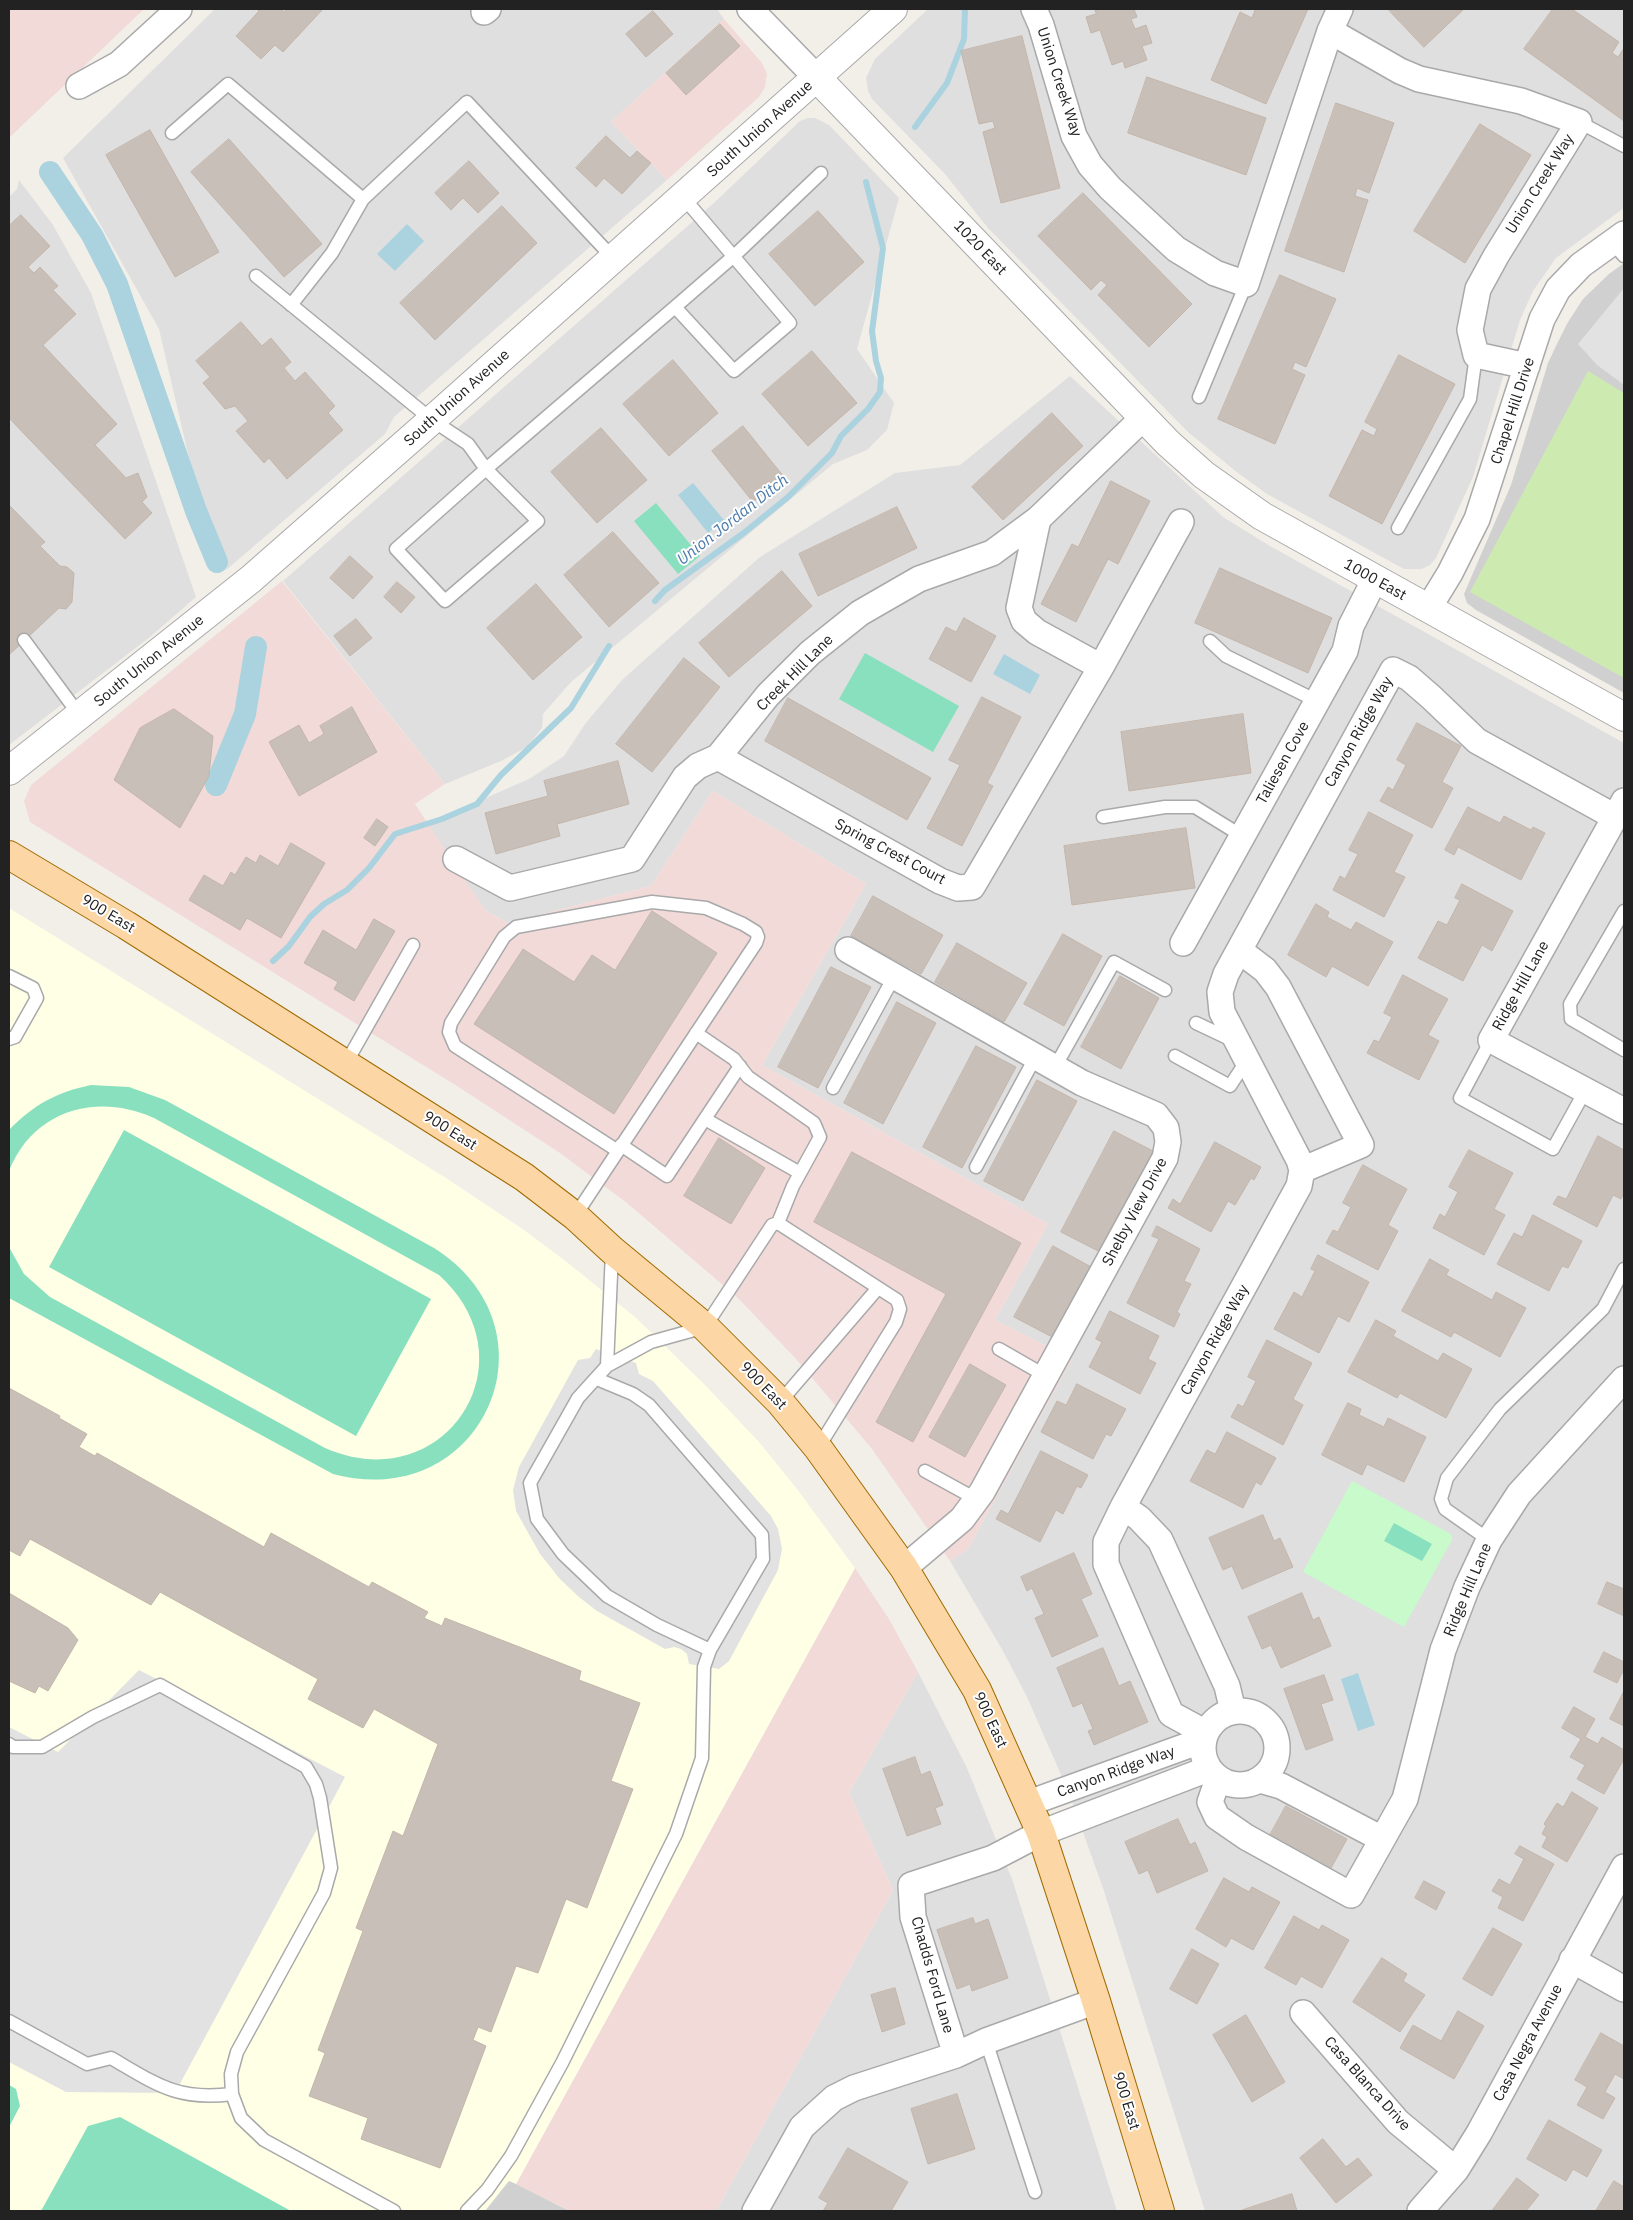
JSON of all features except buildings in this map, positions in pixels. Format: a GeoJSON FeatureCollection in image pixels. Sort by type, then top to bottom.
{"type":"FeatureCollection","features":[{"type":"Feature","properties":{"kind":"main road","name":"900 East"},"geometry":{"type":"LineString","coordinates":[[9,855],[126,925],[524,1177],[575,1216],[612,1250],[705,1327],[780,1402],[818,1448],[904,1568],[977,1690],[1041,1833],[1096,2001],[1160,2211]]}},
{"type":"Feature","properties":{"kind":"street"},"geometry":{"type":"LineString","coordinates":[[79,86],[119,64],[179,9]]}},
{"type":"Feature","properties":{"kind":"street"},"geometry":{"type":"LineString","coordinates":[[750,9],[817,78]]}},
{"type":"Feature","properties":{"kind":"street","name":"South Union Avenue"},"geometry":{"type":"LineString","coordinates":[[9,771],[252,578],[614,259],[892,9]]}},
{"type":"Feature","properties":{"kind":"street","name":"Union Creek Way"},"geometry":{"type":"LineString","coordinates":[[1034,9],[1041,25],[1074,136],[1090,165],[1110,188],[1176,249],[1215,273],[1246,284]]}},
{"type":"Feature","properties":{"kind":"street"},"geometry":{"type":"LineString","coordinates":[[1246,284],[1330,31],[1340,9]]}},
{"type":"Feature","properties":{"kind":"street","name":"Union Creek Way"},"geometry":{"type":"LineString","coordinates":[[1330,31],[1418,80],[1521,101],[1579,122],[1496,256],[1478,289],[1470,330],[1476,355]]}},
{"type":"Feature","properties":{"kind":"street","name":"1020 East"},"geometry":{"type":"LineString","coordinates":[[817,78],[1143,418]]}},
{"type":"Feature","properties":{"kind":"street","name":"Chapel Hill Drive"},"geometry":{"type":"LineString","coordinates":[[1428,609],[1450,573],[1477,519],[1542,319],[1558,290],[1581,265],[1620,244]]}},
{"type":"Feature","properties":{"kind":"street"},"geometry":{"type":"LineString","coordinates":[[1476,355],[1527,366]]}},
{"type":"Feature","properties":{"kind":"street","name":"Creek Hill Lane"},"geometry":{"type":"LineString","coordinates":[[456,859],[510,888],[632,859],[685,777],[698,766],[718,757],[782,681],[810,653],[860,613],[919,579],[992,553],[1038,519],[1143,418]]}},
{"type":"Feature","properties":{"kind":"street","name":"1000 East"},"geometry":{"type":"LineString","coordinates":[[1143,418],[1204,475],[1262,516],[1624,717]]}},
{"type":"Feature","properties":{"kind":"street"},"geometry":{"type":"LineString","coordinates":[[1038,519],[1019,608],[1024,621],[1037,632],[1101,667]]}},
{"type":"Feature","properties":{"kind":"street","name":"Spring Crest Court"},"geometry":{"type":"LineString","coordinates":[[718,757],[940,881],[958,888],[972,887],[1101,667],[1181,522]]}},
{"type":"Feature","properties":{"kind":"street","name":"Taliesen Cove"},"geometry":{"type":"LineString","coordinates":[[1183,943],[1345,651],[1351,626],[1375,579]]}},
{"type":"Feature","properties":{"kind":"street","name":"Canyon Ridge Way"},"geometry":{"type":"LineString","coordinates":[[1205,1737],[1171,1714],[1106,1564],[1106,1542],[1123,1507],[1300,1186],[1302,1170],[1299,1160],[1222,1012],[1220,992],[1240,951],[1393,670],[1409,678],[1477,741],[1620,809]]}},
{"type":"Feature","properties":{"kind":"street","name":"Ridge Hill Lane"},"geometry":{"type":"LineString","coordinates":[[1620,809],[1491,1040],[1624,1111]]}},
{"type":"Feature","properties":{"kind":"street","name":"Shelby View Drive"},"geometry":{"type":"LineString","coordinates":[[848,950],[1082,1083],[1156,1115],[1166,1128],[1168,1142],[1165,1158],[1046,1376],[976,1499],[962,1519],[904,1568]]}},
{"type":"Feature","properties":{"kind":"street"},"geometry":{"type":"LineString","coordinates":[[1240,951],[1265,970],[1278,987],[1362,1145],[1302,1170]]}},
{"type":"Feature","properties":{"kind":"street","name":"Ridge Hill Lane"},"geometry":{"type":"LineString","coordinates":[[1213,1774],[1210,1802],[1217,1817],[1246,1838],[1351,1895],[1405,1799],[1442,1650],[1466,1587],[1489,1540],[1519,1494],[1624,1379]]}},
{"type":"Feature","properties":{"kind":"street"},"geometry":{"type":"LineString","coordinates":[[1123,1507],[1139,1518],[1160,1540],[1227,1686],[1234,1711],[1248,1711],[1262,1717],[1272,1728],[1275,1735],[1277,1756],[1271,1770],[1260,1780],[1246,1785],[1232,1785],[1213,1774],[1203,1755],[1205,1737]]}},
{"type":"Feature","properties":{"kind":"street","name":"Canyon Ridge Way"},"geometry":{"type":"LineString","coordinates":[[1029,1803],[1205,1737],[1209,1726],[1220,1716],[1234,1711]]}},
{"type":"Feature","properties":{"kind":"street","name":"Canyon Ridge Way"},"geometry":{"type":"LineString","coordinates":[[1041,1833],[1213,1774]]}},
{"type":"Feature","properties":{"kind":"street"},"geometry":{"type":"LineString","coordinates":[[1260,1780],[1280,1786],[1382,1839]]}},
{"type":"Feature","properties":{"kind":"street","name":"Chadds Ford Lane"},"geometry":{"type":"LineString","coordinates":[[956,2055],[914,1916],[911,1884],[993,1858],[1041,1833]]}},
{"type":"Feature","properties":{"kind":"street","name":"Casa Negra Avenue"},"geometry":{"type":"LineString","coordinates":[[1420,2211],[1456,2170],[1479,2133],[1624,1867]]}},
{"type":"Feature","properties":{"kind":"street"},"geometry":{"type":"LineString","coordinates":[[1572,1960],[1624,1989]]}},
{"type":"Feature","properties":{"kind":"street","name":"Chadds Ford Lane"},"geometry":{"type":"LineString","coordinates":[[755,2211],[802,2126],[834,2098],[854,2088],[956,2055],[986,2041],[1096,2001]]}},
{"type":"Feature","properties":{"kind":"street","name":"Casa Blanca Drive"},"geometry":{"type":"LineString","coordinates":[[1303,2013],[1398,2122],[1456,2170]]}},
{"type":"Feature","properties":{"kind":"lane"},"geometry":{"type":"LineString","coordinates":[[172,133],[228,84],[363,199]]}},
{"type":"Feature","properties":{"kind":"lane"},"geometry":{"type":"LineString","coordinates":[[290,305],[332,254],[363,199],[467,102],[614,259]]}},
{"type":"Feature","properties":{"kind":"lane"},"geometry":{"type":"LineString","coordinates":[[1579,122],[1624,146]]}},
{"type":"Feature","properties":{"kind":"lane"},"geometry":{"type":"LineString","coordinates":[[256,276],[432,420],[468,444],[486,469],[538,521],[445,601],[396,549],[486,469],[735,255],[821,173]]}},
{"type":"Feature","properties":{"kind":"lane"},"geometry":{"type":"LineString","coordinates":[[675,307],[734,371],[790,322],[735,255],[683,197]]}},
{"type":"Feature","properties":{"kind":"lane"},"geometry":{"type":"LineString","coordinates":[[1199,397],[1246,284]]}},
{"type":"Feature","properties":{"kind":"lane","name":"Union Creek Way"},"geometry":{"type":"LineString","coordinates":[[1398,528],[1470,399],[1476,355]]}},
{"type":"Feature","properties":{"kind":"lane"},"geometry":{"type":"LineString","coordinates":[[24,640],[80,716]]}},
{"type":"Feature","properties":{"kind":"lane"},"geometry":{"type":"LineString","coordinates":[[1210,641],[1226,656],[1317,701]]}},
{"type":"Feature","properties":{"kind":"lane"},"geometry":{"type":"LineString","coordinates":[[1103,817],[1165,807],[1196,807],[1242,836]]}},
{"type":"Feature","properties":{"kind":"lane"},"geometry":{"type":"LineString","coordinates":[[575,1216],[619,1148],[756,943],[758,937],[756,932],[743,924],[706,908],[652,902],[529,923],[516,927],[504,937],[450,1023],[449,1032],[455,1046],[619,1148],[668,1176],[740,1066]]}},
{"type":"Feature","properties":{"kind":"lane"},"geometry":{"type":"LineString","coordinates":[[1624,911],[1570,1004],[1571,1019],[1624,1050]]}},
{"type":"Feature","properties":{"kind":"lane"},"geometry":{"type":"LineString","coordinates":[[345,1065],[413,945]]}},
{"type":"Feature","properties":{"kind":"lane"},"geometry":{"type":"LineString","coordinates":[[976,1167],[1114,962],[1165,990]]}},
{"type":"Feature","properties":{"kind":"lane"},"geometry":{"type":"LineString","coordinates":[[833,1088],[895,975]]}},
{"type":"Feature","properties":{"kind":"lane"},"geometry":{"type":"LineString","coordinates":[[9,976],[33,988],[37,998],[15,1037],[9,1039]]}},
{"type":"Feature","properties":{"kind":"lane"},"geometry":{"type":"LineString","coordinates":[[1175,1056],[1230,1086],[1243,1052],[1196,1023]]}},
{"type":"Feature","properties":{"kind":"lane"},"geometry":{"type":"LineString","coordinates":[[696,1033],[734,1059],[748,1077],[814,1123],[820,1137],[800,1174],[778,1223],[772,1225],[705,1327],[651,1342],[607,1366],[578,1398],[530,1483],[537,1519],[563,1554],[607,1596],[657,1626],[710,1650]]}},
{"type":"Feature","properties":{"kind":"lane"},"geometry":{"type":"LineString","coordinates":[[1491,1040],[1460,1098],[1553,1149],[1586,1091]]}},
{"type":"Feature","properties":{"kind":"lane"},"geometry":{"type":"LineString","coordinates":[[705,1118],[800,1174]]}},
{"type":"Feature","properties":{"kind":"lane"},"geometry":{"type":"LineString","coordinates":[[778,1223],[897,1300],[900,1309],[896,1322],[818,1448]]}},
{"type":"Feature","properties":{"kind":"lane"},"geometry":{"type":"LineString","coordinates":[[607,1366],[612,1250]]}},
{"type":"Feature","properties":{"kind":"lane"},"geometry":{"type":"LineString","coordinates":[[1489,1540],[1445,1509],[1441,1498],[1447,1478],[1500,1409],[1602,1309],[1624,1269]]}},
{"type":"Feature","properties":{"kind":"lane"},"geometry":{"type":"LineString","coordinates":[[780,1402],[878,1288]]}},
{"type":"Feature","properties":{"kind":"lane"},"geometry":{"type":"LineString","coordinates":[[1000,1350],[1046,1376]]}},
{"type":"Feature","properties":{"kind":"lane"},"geometry":{"type":"LineString","coordinates":[[467,2211],[487,2190],[516,2148],[562,2063],[676,1834],[702,1758],[704,1667],[710,1650],[763,1559],[762,1535],[648,1405],[633,1394],[597,1378]]}},
{"type":"Feature","properties":{"kind":"lane"},"geometry":{"type":"LineString","coordinates":[[925,1471],[976,1499]]}},
{"type":"Feature","properties":{"kind":"lane"},"geometry":{"type":"LineString","coordinates":[[9,1744],[13,1747],[42,1747],[93,1717],[160,1685],[306,1767],[316,1784],[320,1798],[331,1868],[324,1893],[237,2052],[231,2074],[232,2094],[241,2118],[264,2140],[394,2211]]}},
{"type":"Feature","properties":{"kind":"lane"},"geometry":{"type":"LineString","coordinates":[[9,2021],[87,2064],[111,2058],[159,2086],[175,2092],[208,2097],[232,2094]]}},
{"type":"Feature","properties":{"kind":"lane"},"geometry":{"type":"LineString","coordinates":[[986,2041],[1035,2192]]}},
{"type":"Feature","properties":{"kind":"shaded area"},"geometry":{"type":"Polygon","coordinates":[[[9,9],[144,9],[9,138],[9,9]]]}},
{"type":"Feature","properties":{"kind":"shaded area"},"geometry":{"type":"Polygon","coordinates":[[[215,9],[717,9],[724,19],[611,122],[667,180],[394,417],[385,434],[226,570],[216,553],[189,458],[159,329],[63,158],[215,9]]]}},
{"type":"Feature","properties":{"kind":"shaded area"},"geometry":{"type":"Polygon","coordinates":[[[928,9],[1624,9],[1624,208],[1556,258],[1533,291],[1520,320],[1473,477],[1436,558],[1430,565],[1422,569],[1404,569],[1267,494],[1238,473],[1188,432],[988,228],[945,174],[872,99],[868,91],[866,78],[875,59],[928,9]]]}},
{"type":"Feature","properties":{"kind":"shaded area"},"geometry":{"type":"Polygon","coordinates":[[[724,19],[762,63],[767,74],[765,87],[759,97],[667,180],[611,122],[724,19]]]}},
{"type":"Feature","properties":{"kind":"shaded area"},"geometry":{"type":"Polygon","coordinates":[[[815,118],[829,125],[899,198],[857,349],[894,403],[887,430],[867,450],[833,464],[571,682],[543,714],[542,728],[527,747],[501,761],[445,784],[283,581],[715,202],[800,121],[815,118]]]}},
{"type":"Feature","properties":{"kind":"shaded area"},"geometry":{"type":"Polygon","coordinates":[[[19,180],[53,225],[91,293],[196,597],[150,637],[9,745],[9,197],[17,189],[19,180]]]}},
{"type":"Feature","properties":{"kind":"shaded area"},"geometry":{"type":"Polygon","coordinates":[[[1624,263],[1624,693],[1476,610],[1467,603],[1464,594],[1511,485],[1548,363],[1555,348],[1568,322],[1583,299],[1609,274],[1624,263]]]}},
{"type":"Feature","properties":{"kind":"shaded area"},"geometry":{"type":"Polygon","coordinates":[[[1624,288],[1624,385],[1597,365],[1578,344],[1624,288]]]}},
{"type":"Feature","properties":{"kind":"shaded area"},"geometry":{"type":"Polygon","coordinates":[[[1070,376],[1223,517],[1270,546],[1624,743],[1624,2211],[1205,2211],[1104,1891],[1069,1793],[1027,1697],[1003,1651],[950,1561],[968,1549],[1072,1359],[995,1320],[1048,1224],[762,1065],[866,884],[713,791],[651,886],[508,923],[485,910],[426,824],[529,779],[564,756],[585,724],[622,680],[760,557],[895,473],[960,465],[1070,376]]]}},
{"type":"Feature","properties":{"kind":"shaded area"},"geometry":{"type":"Polygon","coordinates":[[[282,581],[445,784],[415,804],[485,910],[508,923],[651,886],[713,791],[866,884],[762,1065],[1048,1224],[995,1320],[1072,1359],[968,1549],[950,1561],[872,1449],[797,1360],[738,1298],[627,1203],[560,1153],[457,1086],[30,822],[24,801],[31,785],[282,581]]]}},
{"type":"Feature","properties":{"kind":"shaded area"},"geometry":{"type":"Polygon","coordinates":[[[9,908],[446,1178],[524,1230],[568,1263],[635,1317],[705,1385],[759,1442],[797,1489],[855,1568],[516,2184],[509,2181],[485,2211],[9,2211],[9,908]]]}},
{"type":"Feature","properties":{"kind":"shaded area"},"geometry":{"type":"Polygon","coordinates":[[[596,1349],[636,1363],[639,1374],[653,1381],[771,1516],[778,1529],[782,1549],[778,1570],[729,1661],[719,1669],[689,1664],[687,1654],[681,1649],[674,1647],[665,1649],[597,1611],[579,1597],[560,1579],[540,1554],[516,1511],[513,1490],[519,1467],[578,1360],[590,1358],[596,1349]]]}},
{"type":"Feature","properties":{"kind":"shaded area"},"geometry":{"type":"Polygon","coordinates":[[[855,1568],[889,1619],[918,1672],[849,1793],[893,1890],[716,2211],[569,2211],[516,2184],[855,1568]]]}},
{"type":"Feature","properties":{"kind":"shaded area"},"geometry":{"type":"Polygon","coordinates":[[[139,1670],[345,1777],[175,2093],[66,2092],[9,2062],[9,1727],[58,1752],[139,1670]]]}},
{"type":"Feature","properties":{"kind":"shaded area"},"geometry":{"type":"Polygon","coordinates":[[[918,1672],[967,1768],[1012,1879],[1117,2211],[716,2211],[893,1890],[849,1793],[918,1672]]]}},
{"type":"Feature","properties":{"kind":"shaded area"},"geometry":{"type":"Polygon","coordinates":[[[509,2181],[516,2184],[569,2211],[485,2211],[509,2181]]]}},
{"type":"Feature","properties":{"kind":"green space"},"geometry":{"type":"Polygon","coordinates":[[[1588,371],[1624,393],[1624,678],[1470,592],[1588,371]]]}},
{"type":"Feature","properties":{"kind":"green space"},"geometry":{"type":"Polygon","coordinates":[[[656,503],[700,556],[678,574],[634,521],[656,503]]]}},
{"type":"Feature","properties":{"kind":"green space"},"geometry":{"type":"Polygon","coordinates":[[[865,653],[959,706],[933,752],[839,699],[865,653]]]}},
{"type":"Feature","properties":{"kind":"green space"},"geometry":{"type":"Polygon","coordinates":[[[91,1085],[129,1087],[165,1100],[434,1248],[473,1283],[494,1324],[499,1366],[488,1407],[465,1442],[430,1467],[386,1479],[333,1474],[9,1298],[9,1247],[24,1274],[50,1297],[325,1448],[368,1459],[407,1455],[439,1439],[463,1414],[476,1382],[478,1346],[467,1310],[439,1275],[154,1118],[132,1110],[111,1107],[89,1107],[69,1112],[50,1121],[34,1133],[20,1150],[9,1171],[9,1130],[27,1113],[46,1101],[67,1091],[91,1085]]]}},
{"type":"Feature","properties":{"kind":"green space"},"geometry":{"type":"Polygon","coordinates":[[[124,1130],[431,1299],[356,1436],[49,1267],[124,1130]]]}},
{"type":"Feature","properties":{"kind":"green space"},"geometry":{"type":"Polygon","coordinates":[[[1352,1481],[1451,1534],[1452,1540],[1404,1627],[1303,1572],[1352,1481]]]}},
{"type":"Feature","properties":{"kind":"green space"},"geometry":{"type":"Polygon","coordinates":[[[1394,1523],[1432,1544],[1422,1561],[1384,1541],[1394,1523]]]}},
{"type":"Feature","properties":{"kind":"green space"},"geometry":{"type":"Polygon","coordinates":[[[9,2085],[16,2089],[20,2106],[9,2127],[9,2085]]]}},
{"type":"Feature","properties":{"kind":"green space"},"geometry":{"type":"Polygon","coordinates":[[[120,2117],[291,2211],[41,2211],[88,2126],[120,2117]]]}},
{"type":"Feature","properties":{"kind":"water"},"geometry":{"type":"Polygon","coordinates":[[[407,224],[424,241],[395,271],[377,254],[407,224]]]}},
{"type":"Feature","properties":{"kind":"water"},"geometry":{"type":"Polygon","coordinates":[[[693,483],[724,520],[708,533],[678,495],[693,483]]]}},
{"type":"Feature","properties":{"kind":"water"},"geometry":{"type":"Polygon","coordinates":[[[1004,654],[1040,675],[1030,694],[993,674],[1004,654]]]}},
{"type":"Feature","properties":{"kind":"water"},"geometry":{"type":"Polygon","coordinates":[[[1358,1673],[1375,1725],[1358,1731],[1341,1679],[1358,1673]]]}},
{"type":"Feature","properties":{"kind":"waterway","name":"Union Jordan Ditch"},"geometry":{"type":"LineString","coordinates":[[915,127],[947,83],[964,39],[965,9]]}},
{"type":"Feature","properties":{"kind":"waterway"},"geometry":{"type":"LineString","coordinates":[[50,172],[92,235],[117,284],[196,511],[217,562]]}},
{"type":"Feature","properties":{"kind":"waterway","name":"Union Jordan Ditch"},"geometry":{"type":"LineString","coordinates":[[655,601],[665,590],[745,532],[788,497],[832,453],[841,436],[868,409],[880,392],[881,378],[876,361],[872,331],[883,248],[866,182]]}},
{"type":"Feature","properties":{"kind":"waterway","name":"Union Jordan Ditch"},"geometry":{"type":"LineString","coordinates":[[273,961],[289,946],[310,917],[324,904],[347,890],[369,868],[395,834],[442,819],[477,804],[501,775],[571,708],[609,646]]}},
{"type":"Feature","properties":{"kind":"waterway"},"geometry":{"type":"LineString","coordinates":[[216,785],[245,714],[256,647]]}}]}
